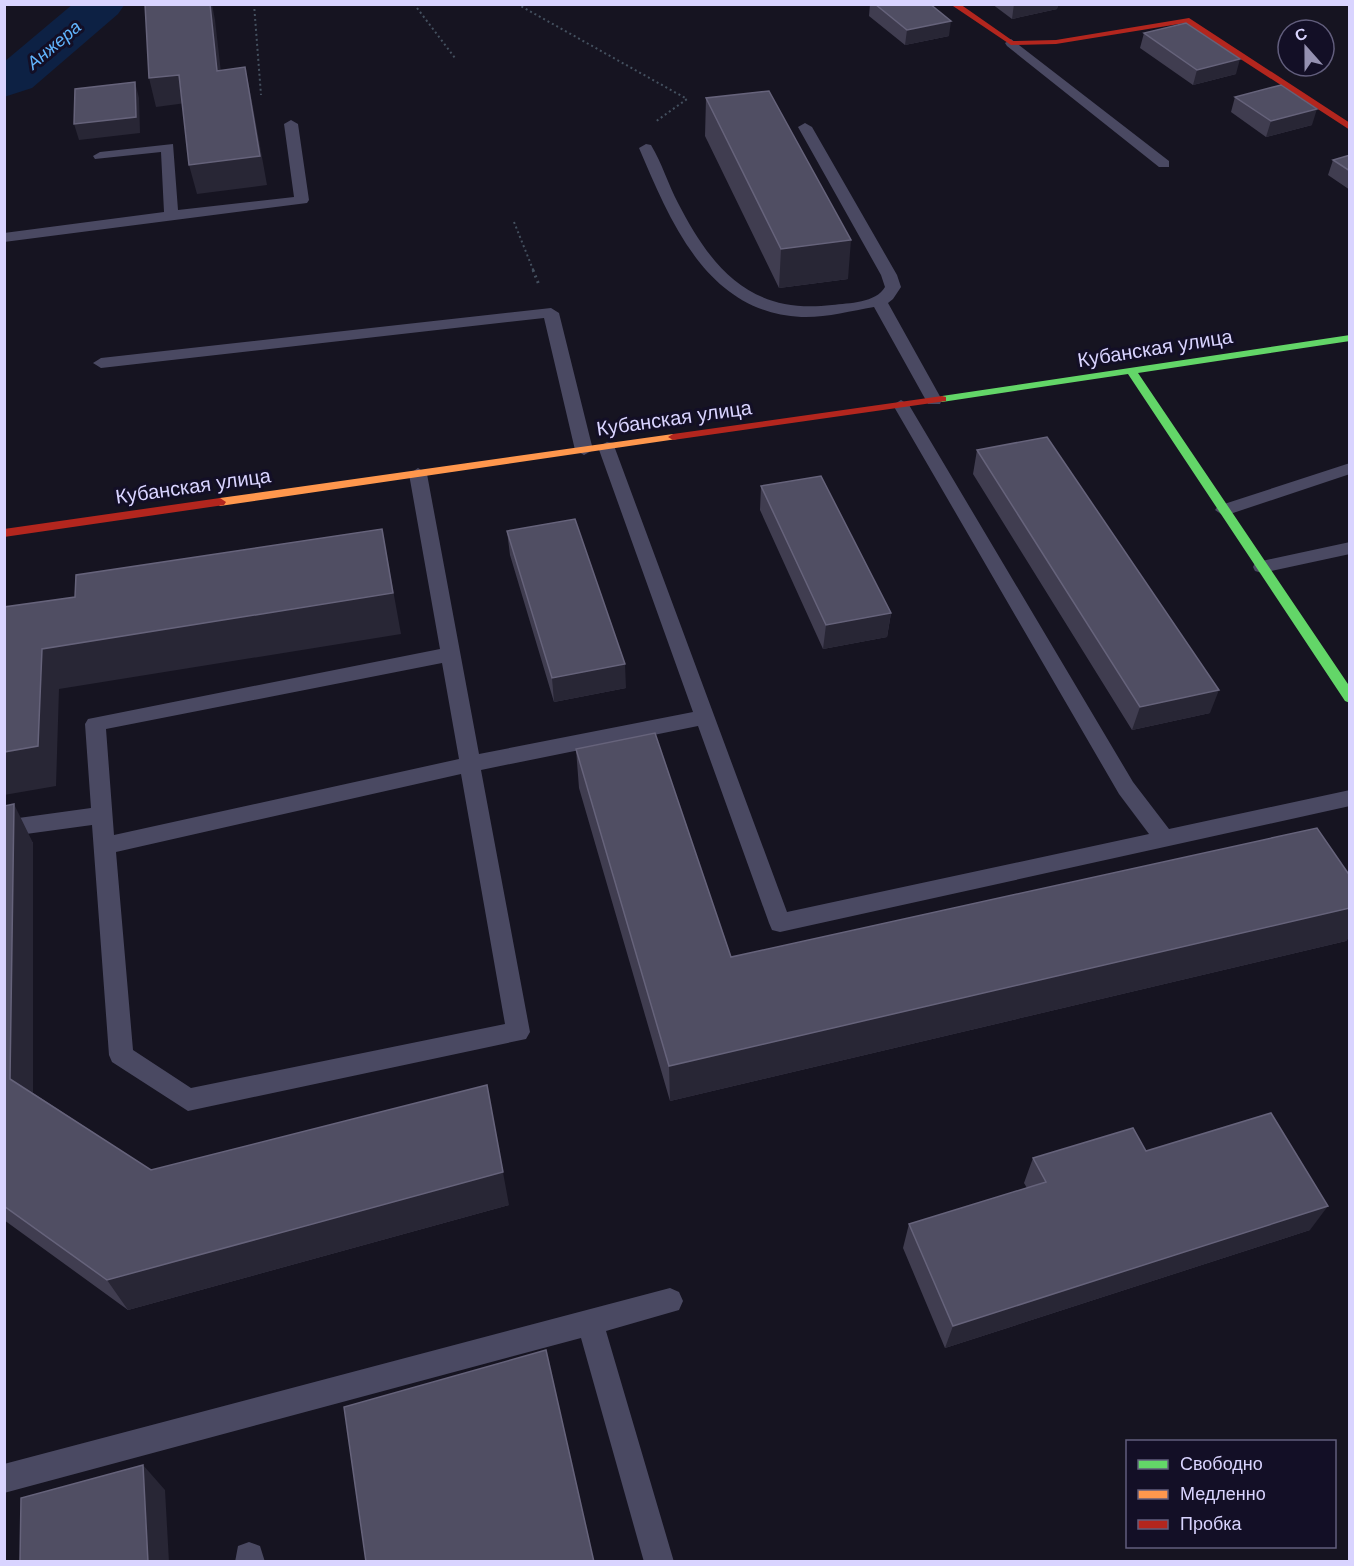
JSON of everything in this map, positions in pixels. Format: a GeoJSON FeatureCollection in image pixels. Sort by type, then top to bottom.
{"type":"FeatureCollection","features":[{"type":"Feature","properties":{"kind":"street"},"geometry":{"type":"LineString","coordinates":[[954,4],[1011,43],[1056,42],[1186,20],[1350,127]]}},
{"type":"Feature","properties":{"kind":"street","name":"Кубанская улица"},"geometry":{"type":"LineString","coordinates":[[4,533],[1132,372],[1350,338]]}},
{"type":"Feature","properties":{"kind":"street"},"geometry":{"type":"LineString","coordinates":[[1132,372],[1350,698]]}},
{"type":"Feature","properties":{"kind":"lane"},"geometry":{"type":"LineString","coordinates":[[1011,43],[1164,164]]}},
{"type":"Feature","properties":{"kind":"lane"},"geometry":{"type":"LineString","coordinates":[[4,238],[171,214],[302,200],[291,124]]}},
{"type":"Feature","properties":{"kind":"lane"},"geometry":{"type":"LineString","coordinates":[[646,148],[675,216],[707,261],[745,297],[763,306],[802,313],[879,302],[888,296],[893,287],[889,275],[805,127]]}},
{"type":"Feature","properties":{"kind":"lane"},"geometry":{"type":"LineString","coordinates":[[100,156],[168,147],[171,214]]}},
{"type":"Feature","properties":{"kind":"lane"},"geometry":{"type":"LineString","coordinates":[[879,302],[934,400]]}},
{"type":"Feature","properties":{"kind":"lane"},"geometry":{"type":"LineString","coordinates":[[101,363],[551,313],[584,450]]}},
{"type":"Feature","properties":{"kind":"lane"},"geometry":{"type":"LineString","coordinates":[[901,405],[1126,788],[1164,838]]}},
{"type":"Feature","properties":{"kind":"lane"},"geometry":{"type":"LineString","coordinates":[[607,447],[780,923],[1350,798]]}},
{"type":"Feature","properties":{"kind":"lane"},"geometry":{"type":"LineString","coordinates":[[1224,510],[1350,468]]}},
{"type":"Feature","properties":{"kind":"lane"},"geometry":{"type":"LineString","coordinates":[[418,474],[518,1032],[188,1100],[121,1054],[96,724],[450,654]]}},
{"type":"Feature","properties":{"kind":"lane"},"geometry":{"type":"LineString","coordinates":[[1262,567],[1350,548]]}},
{"type":"Feature","properties":{"kind":"lane"},"geometry":{"type":"LineString","coordinates":[[105,846],[470,764],[704,718]]}},
{"type":"Feature","properties":{"kind":"lane"},"geometry":{"type":"LineString","coordinates":[[4,829],[102,815]]}},
{"type":"Feature","properties":{"kind":"lane"},"geometry":{"type":"LineString","coordinates":[[4,1479],[670,1302]]}},
{"type":"Feature","properties":{"kind":"lane"},"geometry":{"type":"LineString","coordinates":[[590,1323],[659,1562]]}},
{"type":"Feature","properties":{"kind":"path"},"geometry":{"type":"LineString","coordinates":[[254,4],[261,95]]}},
{"type":"Feature","properties":{"kind":"path"},"geometry":{"type":"LineString","coordinates":[[414,4],[455,58]]}},
{"type":"Feature","properties":{"kind":"path"},"geometry":{"type":"LineString","coordinates":[[518,4],[687,99],[654,123],[646,148]]}},
{"type":"Feature","properties":{"kind":"path"},"geometry":{"type":"LineString","coordinates":[[514,222],[551,313]]}},
{"type":"Feature","properties":{"kind":"building"},"geometry":{"type":"Polygon","coordinates":[[[145,4],[210,4],[217,71],[245,67],[260,156],[189,165],[179,75],[149,78],[145,4]]]}},
{"type":"Feature","properties":{"kind":"building"},"geometry":{"type":"Polygon","coordinates":[[[875,4],[930,4],[951,21],[907,30],[875,4]]]}},
{"type":"Feature","properties":{"kind":"building"},"geometry":{"type":"Polygon","coordinates":[[[1186,23],[1240,59],[1197,70],[1144,33],[1186,23]]]}},
{"type":"Feature","properties":{"kind":"building"},"geometry":{"type":"Polygon","coordinates":[[[135,82],[136,117],[74,124],[75,89],[135,82]]]}},
{"type":"Feature","properties":{"kind":"building"},"geometry":{"type":"Polygon","coordinates":[[[1281,85],[1317,109],[1271,121],[1235,97],[1281,85]]]}},
{"type":"Feature","properties":{"kind":"building"},"geometry":{"type":"Polygon","coordinates":[[[769,91],[851,240],[781,249],[706,98],[769,91]]]}},
{"type":"Feature","properties":{"kind":"building"},"geometry":{"type":"Polygon","coordinates":[[[1350,155],[1350,171],[1333,160],[1350,155]]]}},
{"type":"Feature","properties":{"kind":"building"},"geometry":{"type":"Polygon","coordinates":[[[1047,437],[1219,690],[1140,707],[977,450],[1047,437]]]}},
{"type":"Feature","properties":{"kind":"building"},"geometry":{"type":"Polygon","coordinates":[[[821,476],[891,613],[826,625],[761,486],[821,476]]]}},
{"type":"Feature","properties":{"kind":"building"},"geometry":{"type":"Polygon","coordinates":[[[575,519],[625,664],[552,678],[507,531],[575,519]]]}},
{"type":"Feature","properties":{"kind":"building"},"geometry":{"type":"Polygon","coordinates":[[[382,529],[393,593],[42,649],[38,746],[4,752],[4,607],[75,597],[76,575],[382,529]]]}},
{"type":"Feature","properties":{"kind":"building"},"geometry":{"type":"Polygon","coordinates":[[[655,733],[731,957],[1317,828],[1350,876],[1350,908],[669,1066],[576,749],[655,733]]]}},
{"type":"Feature","properties":{"kind":"building"},"geometry":{"type":"Polygon","coordinates":[[[14,804],[10,1079],[151,1170],[487,1085],[503,1172],[107,1280],[4,1206],[4,806],[14,804]]]}},
{"type":"Feature","properties":{"kind":"building"},"geometry":{"type":"Polygon","coordinates":[[[1271,1113],[1328,1206],[953,1326],[909,1224],[1046,1182],[1033,1158],[1133,1128],[1146,1151],[1271,1113]]]}},
{"type":"Feature","properties":{"kind":"building"},"geometry":{"type":"Polygon","coordinates":[[[546,1350],[594,1562],[366,1562],[344,1407],[546,1350]]]}},
{"type":"Feature","properties":{"kind":"building"},"geometry":{"type":"Polygon","coordinates":[[[143,1465],[148,1562],[20,1562],[21,1498],[143,1465]]]}},
{"type":"Feature","properties":{"kind":"waterway","name":"Анжера"},"geometry":{"type":"LineString","coordinates":[[4,82],[15,78],[102,4]]}},
{"type":"Feature","properties":{"kind":"traffic: fast"},"geometry":{"type":"LineString","coordinates":[[942,399],[1350,338]]}},
{"type":"Feature","properties":{"kind":"traffic: fast"},"geometry":{"type":"LineString","coordinates":[[1132,372],[1350,698]]}},
{"type":"Feature","properties":{"kind":"traffic: slow"},"geometry":{"type":"LineString","coordinates":[[220,502],[673,437]]}},
{"type":"Feature","properties":{"kind":"traffic: jam"},"geometry":{"type":"LineString","coordinates":[[954,4],[1011,43],[1056,42],[1186,20],[1350,127]]}},
{"type":"Feature","properties":{"kind":"traffic: jam"},"geometry":{"type":"LineString","coordinates":[[673,437],[942,399]]}},
{"type":"Feature","properties":{"kind":"traffic: jam"},"geometry":{"type":"LineString","coordinates":[[4,533],[220,502]]}}]}
